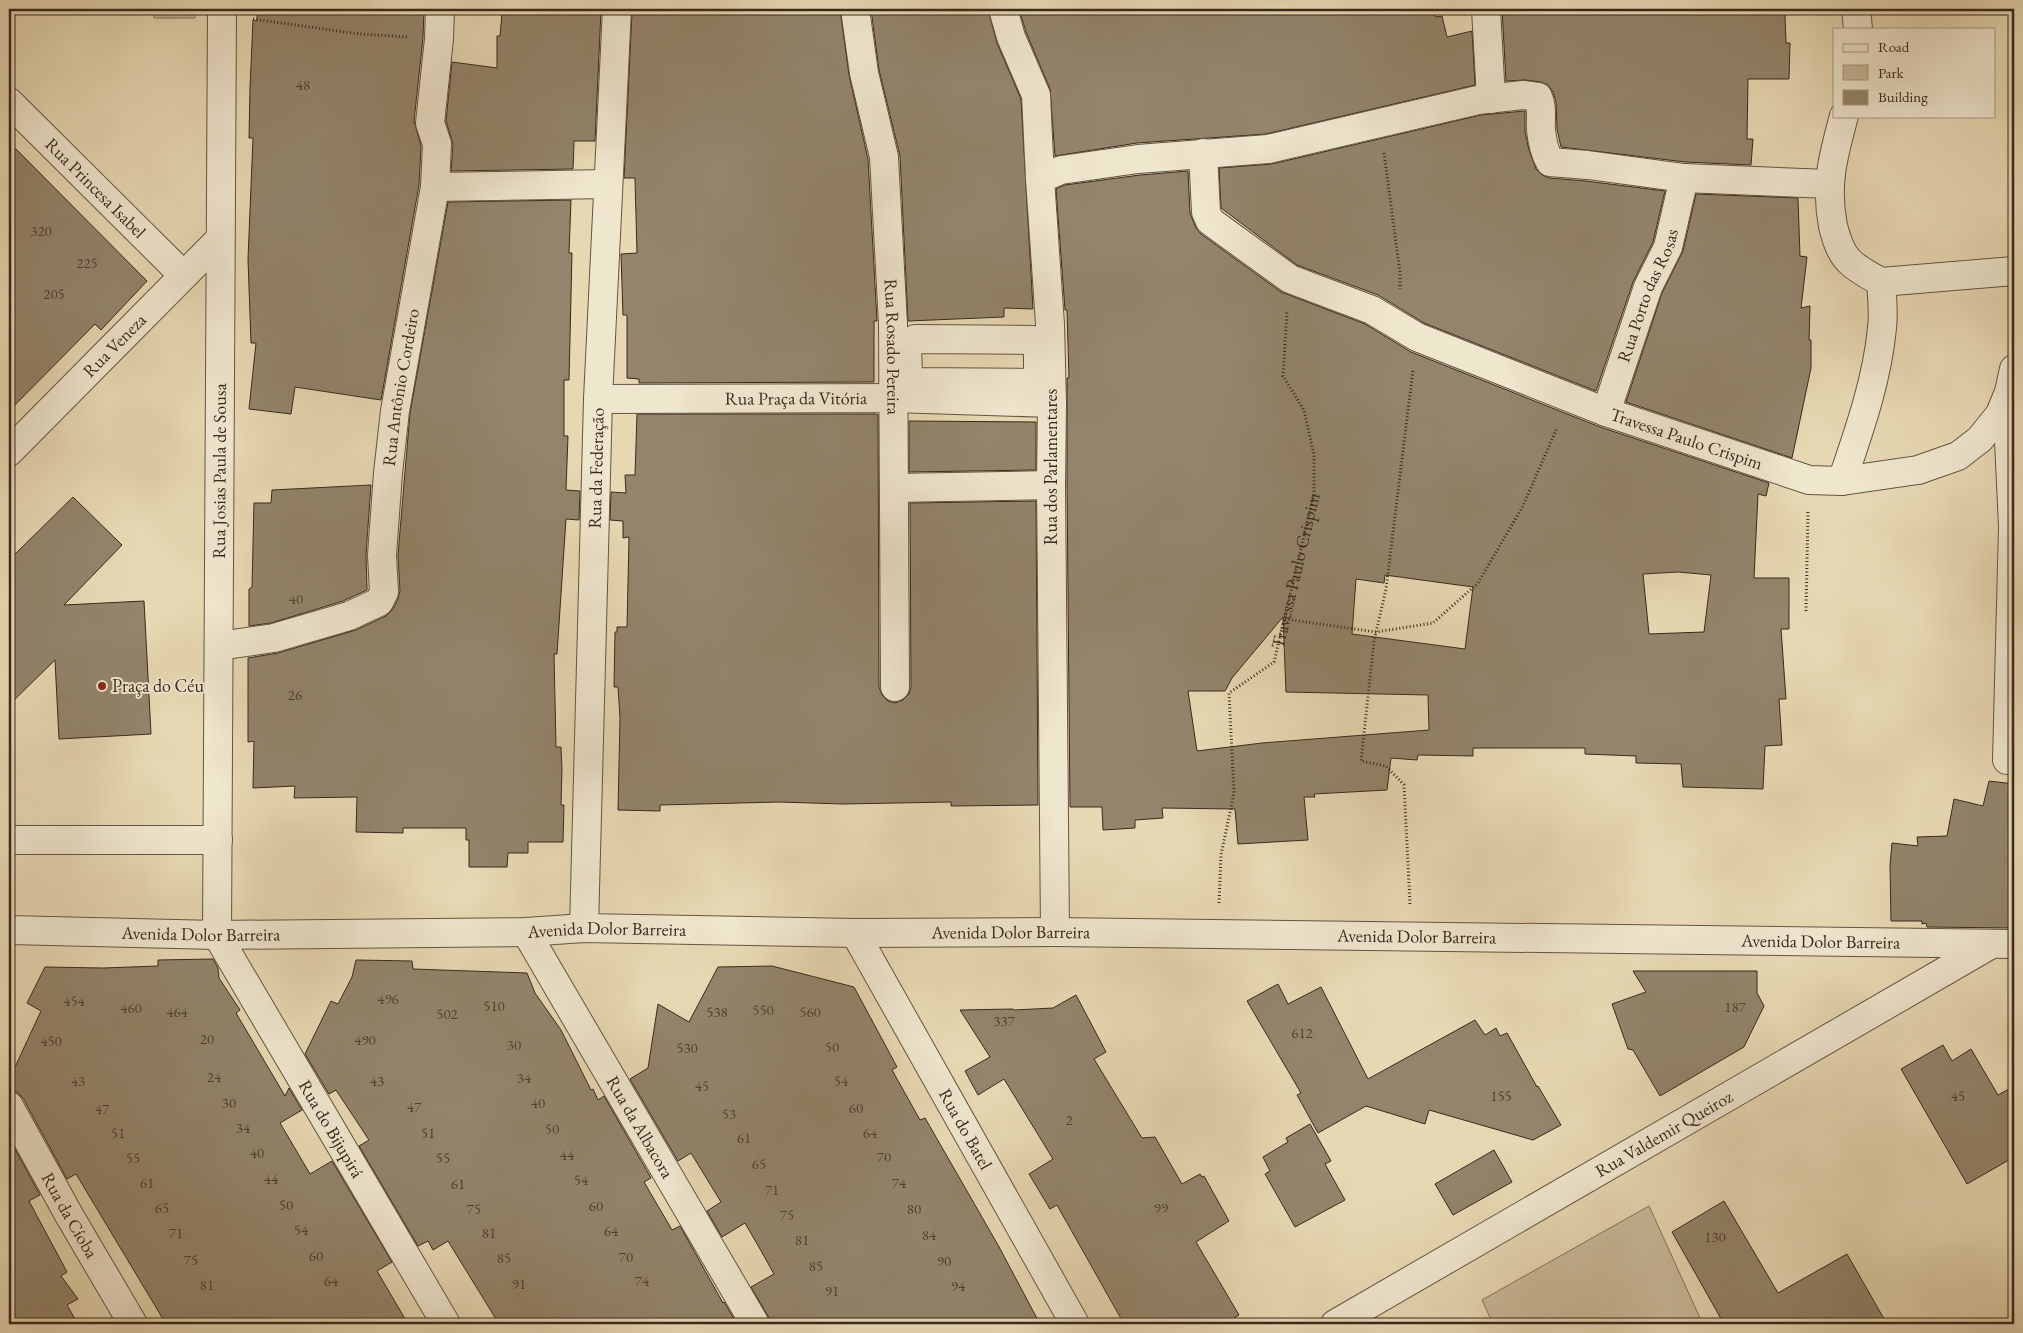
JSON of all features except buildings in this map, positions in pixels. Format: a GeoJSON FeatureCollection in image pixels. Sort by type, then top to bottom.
{"type":"FeatureCollection","features":[{"type":"Feature","properties":{"kind":"street","name":"Rua Antônio Cordeiro"},"geometry":{"type":"LineString","coordinates":[[219,646],[274,638],[348,616],[379,602],[384,592],[382,555],[388,473],[396,411],[435,187],[437,144],[430,123],[439,39],[440,9]]}},
{"type":"Feature","properties":{"kind":"street","name":"Rua da Federação"},"geometry":{"type":"LineString","coordinates":[[584,928],[598,399],[617,9]]}},
{"type":"Feature","properties":{"kind":"street","name":"Rua Rosado Pereira"},"geometry":{"type":"LineString","coordinates":[[855,9],[864,73],[884,156],[893,324],[904,390],[895,488],[895,687]]}},
{"type":"Feature","properties":{"kind":"street","name":"Rua dos Parlamentares"},"geometry":{"type":"LineString","coordinates":[[1003,9],[1011,37],[1036,95],[1050,324],[1054,932]]}},
{"type":"Feature","properties":{"kind":"street"},"geometry":{"type":"LineString","coordinates":[[1486,9],[1491,99]]}},
{"type":"Feature","properties":{"kind":"street"},"geometry":{"type":"LineString","coordinates":[[1856,9],[1858,28]]}},
{"type":"Feature","properties":{"kind":"street","name":"Rua Josias Paula de Sousa"},"geometry":{"type":"LineString","coordinates":[[217,935],[222,12]]}},
{"type":"Feature","properties":{"kind":"street"},"geometry":{"type":"LineString","coordinates":[[1040,179],[1061,170],[1138,159],[1268,149],[1478,100],[1523,95],[1538,97],[1542,114],[1541,128],[1550,162],[1588,165],[1684,178],[1829,184]]}},
{"type":"Feature","properties":{"kind":"street","name":"Rua Princesa Isabel"},"geometry":{"type":"LineString","coordinates":[[9,102],[183,275]]}},
{"type":"Feature","properties":{"kind":"street"},"geometry":{"type":"LineString","coordinates":[[1843,118],[1834,154],[1829,184],[1830,206],[1836,238],[1848,260],[1881,282],[2014,272]]}},
{"type":"Feature","properties":{"kind":"street","name":"Travessa Paulo Crispim"},"geometry":{"type":"LineString","coordinates":[[1203,153],[1206,212],[1210,221],[1290,279],[1372,310],[1409,332],[1606,412],[1809,480],[1842,481],[1918,470],[1958,456],[1980,439],[2000,414],[2009,392],[2014,369]]}},
{"type":"Feature","properties":{"kind":"street","name":"Rua Porto das Rosas"},"geometry":{"type":"LineString","coordinates":[[1606,412],[1648,286],[1668,247],[1684,178]]}},
{"type":"Feature","properties":{"kind":"street"},"geometry":{"type":"LineString","coordinates":[[435,187],[608,184]]}},
{"type":"Feature","properties":{"kind":"street","name":"Rua Veneza"},"geometry":{"type":"LineString","coordinates":[[9,452],[183,275],[220,240]]}},
{"type":"Feature","properties":{"kind":"street"},"geometry":{"type":"LineString","coordinates":[[1842,481],[1869,397],[1877,365],[1882,326],[1881,282]]}},
{"type":"Feature","properties":{"kind":"street"},"geometry":{"type":"LineString","coordinates":[[893,324],[1050,324]]}},
{"type":"Feature","properties":{"kind":"street","name":"Rua Praça da Vitória"},"geometry":{"type":"LineString","coordinates":[[598,399],[904,390],[1052,403]]}},
{"type":"Feature","properties":{"kind":"street"},"geometry":{"type":"LineString","coordinates":[[2000,414],[2008,428],[2014,527],[2007,760]]}},
{"type":"Feature","properties":{"kind":"street"},"geometry":{"type":"LineString","coordinates":[[895,488],[1051,485]]}},
{"type":"Feature","properties":{"kind":"street"},"geometry":{"type":"LineString","coordinates":[[9,840],[218,840]]}},
{"type":"Feature","properties":{"kind":"street","name":"Avenida Dolor Barreira"},"geometry":{"type":"LineString","coordinates":[[9,930],[217,935],[526,932],[584,928],[855,933],[1054,932],[2003,944]]}},
{"type":"Feature","properties":{"kind":"street","name":"Rua da Albacora"},"geometry":{"type":"LineString","coordinates":[[526,932],[755,1324]]}},
{"type":"Feature","properties":{"kind":"street","name":"Rua do Batel"},"geometry":{"type":"LineString","coordinates":[[855,933],[1076,1324]]}},
{"type":"Feature","properties":{"kind":"street","name":"Rua do Bijupirá"},"geometry":{"type":"LineString","coordinates":[[217,935],[446,1324]]}},
{"type":"Feature","properties":{"kind":"street","name":"Rua Valdemir Queiroz"},"geometry":{"type":"LineString","coordinates":[[1336,1324],[2003,944]]}},
{"type":"Feature","properties":{"kind":"street","name":"Rua da Cíoba"},"geometry":{"type":"LineString","coordinates":[[9,1106],[69,1215],[133,1324]]}},
{"type":"Feature","properties":{"kind":"path"},"geometry":{"type":"LineString","coordinates":[[222,12],[360,34],[439,39]]}},
{"type":"Feature","properties":{"kind":"path"},"geometry":{"type":"LineString","coordinates":[[1379,123],[1390,186],[1409,332],[1386,589],[1376,632],[1361,761],[1386,766],[1404,786],[1412,937]]}},
{"type":"Feature","properties":{"kind":"path","name":"Travessa Paulo Crispim"},"geometry":{"type":"LineString","coordinates":[[1217,935],[1221,855],[1234,793],[1229,693],[1274,662],[1314,494],[1314,455],[1304,410],[1283,376],[1290,279]]}},
{"type":"Feature","properties":{"kind":"path"},"geometry":{"type":"LineString","coordinates":[[1285,618],[1376,632],[1433,623],[1478,583],[1523,506],[1570,398]]}},
{"type":"Feature","properties":{"kind":"path"},"geometry":{"type":"LineString","coordinates":[[1806,611],[1809,480]]}},
{"type":"Feature","properties":{"kind":"green space"},"geometry":{"type":"Polygon","coordinates":[[[154,9],[195,10],[195,18],[154,18],[154,9]]]}},
{"type":"Feature","properties":{"kind":"green space"},"geometry":{"type":"Polygon","coordinates":[[[1649,1206],[1700,1318],[1690,1324],[1493,1324],[1482,1300],[1649,1206]]]}},
{"type":"Feature","properties":{"kind":"place","name":"Praça do Céu"},"geometry":{"type":"Point","coordinates":[102,686]}}]}
